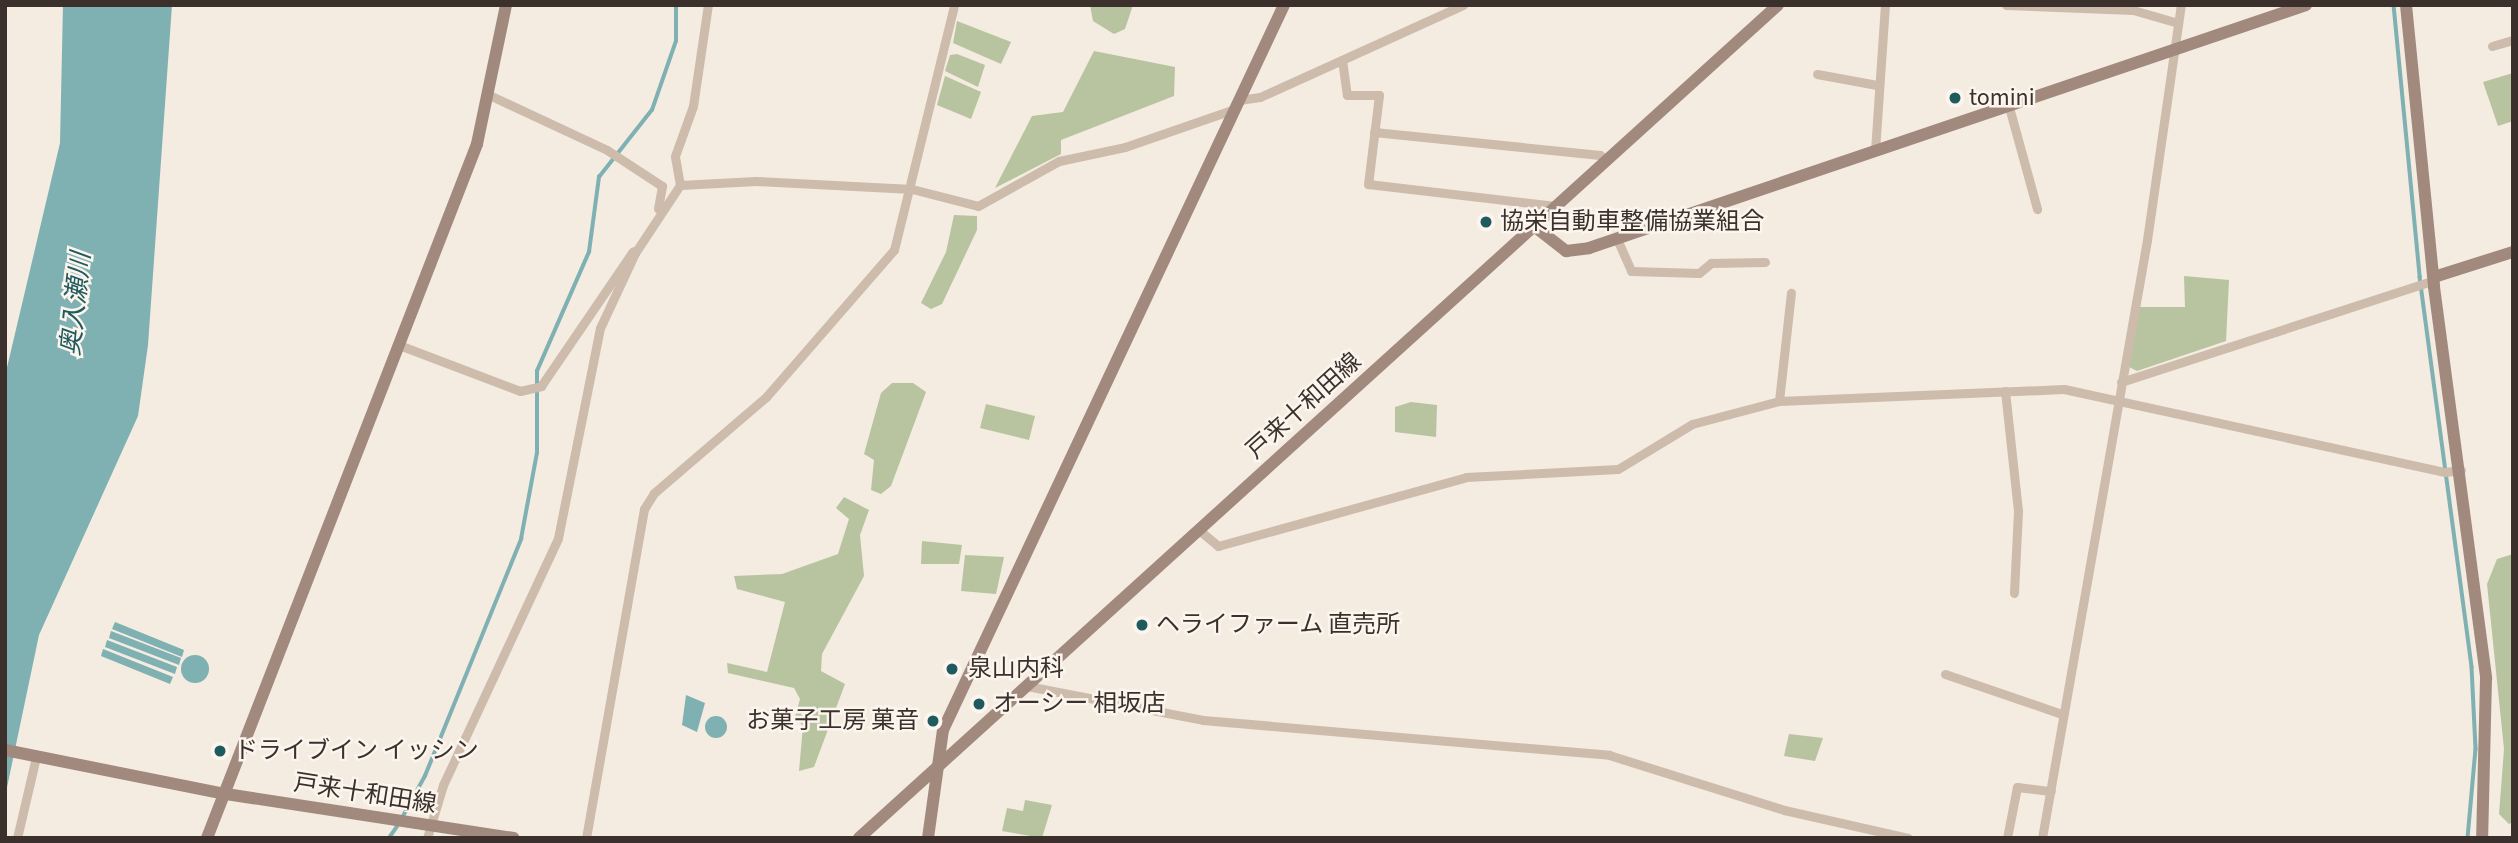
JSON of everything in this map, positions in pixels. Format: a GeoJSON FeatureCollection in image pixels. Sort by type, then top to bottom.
{"type":"FeatureCollection","features":[{"type":"Feature","properties":{"kind":"street"},"geometry":{"type":"LineString","coordinates":[[207,838],[477,144],[506,5]]}},
{"type":"Feature","properties":{"kind":"street"},"geometry":{"type":"LineString","coordinates":[[399,345],[505,386],[537,387],[638,249],[680,185],[675,156],[693,106],[708,5]]}},
{"type":"Feature","properties":{"kind":"street"},"geometry":{"type":"LineString","coordinates":[[586,838],[644,509],[654,493],[766,397],[881,270],[899,238],[954,5]]}},
{"type":"Feature","properties":{"kind":"street"},"geometry":{"type":"LineString","coordinates":[[928,838],[933,772],[943,730],[1284,5]]}},
{"type":"Feature","properties":{"kind":"street"},"geometry":{"type":"LineString","coordinates":[[680,185],[755,181],[912,189],[978,206],[1059,161],[1125,147],[1237,104],[1342,61],[1463,5]]}},
{"type":"Feature","properties":{"kind":"street","name":"戸来十和田線"},"geometry":{"type":"LineString","coordinates":[[859,838],[1778,5]]}},
{"type":"Feature","properties":{"kind":"street"},"geometry":{"type":"LineString","coordinates":[[1875,151],[1877,85],[1885,5]]}},
{"type":"Feature","properties":{"kind":"street"},"geometry":{"type":"LineString","coordinates":[[2006,5],[2133,10],[2178,23]]}},
{"type":"Feature","properties":{"kind":"street"},"geometry":{"type":"LineString","coordinates":[[2042,838],[2177,49],[2181,5]]}},
{"type":"Feature","properties":{"kind":"street"},"geometry":{"type":"LineString","coordinates":[[1534,226],[1566,251],[1617,239],[2306,5]]}},
{"type":"Feature","properties":{"kind":"street"},"geometry":{"type":"LineString","coordinates":[[2406,5],[2427,281],[2486,679],[2482,838]]}},
{"type":"Feature","properties":{"kind":"street"},"geometry":{"type":"LineString","coordinates":[[2492,46],[2513,40]]}},
{"type":"Feature","properties":{"kind":"street"},"geometry":{"type":"LineString","coordinates":[[1342,61],[1347,95],[1379,95],[1368,184],[1556,206]]}},
{"type":"Feature","properties":{"kind":"street"},"geometry":{"type":"LineString","coordinates":[[1817,74],[1877,85]]}},
{"type":"Feature","properties":{"kind":"street"},"geometry":{"type":"LineString","coordinates":[[487,94],[618,158],[664,189],[656,221]]}},
{"type":"Feature","properties":{"kind":"street"},"geometry":{"type":"LineString","coordinates":[[2009,107],[2037,209]]}},
{"type":"Feature","properties":{"kind":"street"},"geometry":{"type":"LineString","coordinates":[[1374,132],[1600,155],[1605,161]]}},
{"type":"Feature","properties":{"kind":"street"},"geometry":{"type":"LineString","coordinates":[[1617,239],[1631,271],[1699,274],[1711,263],[1765,262]]}},
{"type":"Feature","properties":{"kind":"street"},"geometry":{"type":"LineString","coordinates":[[427,838],[443,785],[550,562],[600,328],[638,249]]}},
{"type":"Feature","properties":{"kind":"street"},"geometry":{"type":"LineString","coordinates":[[2121,382],[2513,252]]}},
{"type":"Feature","properties":{"kind":"street"},"geometry":{"type":"LineString","coordinates":[[1779,401],[1791,293]]}},
{"type":"Feature","properties":{"kind":"street"},"geometry":{"type":"LineString","coordinates":[[1199,530],[1218,546],[1466,477],[1618,469],[1702,420],[1779,401],[2064,389],[2454,471]]}},
{"type":"Feature","properties":{"kind":"street"},"geometry":{"type":"LineString","coordinates":[[2005,391],[2018,511],[2014,593]]}},
{"type":"Feature","properties":{"kind":"street"},"geometry":{"type":"LineString","coordinates":[[1945,674],[2062,714]]}},
{"type":"Feature","properties":{"kind":"street"},"geometry":{"type":"LineString","coordinates":[[1027,686],[1203,720],[1609,755],[1784,810],[1908,838]]}},
{"type":"Feature","properties":{"kind":"street","name":"戸来十和田線"},"geometry":{"type":"LineString","coordinates":[[5,750],[226,794],[513,838]]}},
{"type":"Feature","properties":{"kind":"street"},"geometry":{"type":"LineString","coordinates":[[17,838],[33,756]]}},
{"type":"Feature","properties":{"kind":"street"},"geometry":{"type":"LineString","coordinates":[[2007,838],[2017,787],[2051,791]]}},
{"type":"Feature","properties":{"kind":"green space"},"geometry":{"type":"Polygon","coordinates":[[[1090,5],[1133,5],[1125,29],[1114,34],[1093,21],[1090,5]]]}},
{"type":"Feature","properties":{"kind":"green space"},"geometry":{"type":"Polygon","coordinates":[[[957,21],[1011,42],[1001,64],[953,43],[957,21]]]}},
{"type":"Feature","properties":{"kind":"green space"},"geometry":{"type":"Polygon","coordinates":[[[1094,51],[1175,67],[1174,96],[1061,140],[1061,154],[995,188],[1032,116],[1063,112],[1094,51]]]}},
{"type":"Feature","properties":{"kind":"green space"},"geometry":{"type":"Polygon","coordinates":[[[957,54],[985,65],[978,87],[945,71],[950,55],[957,54]]]}},
{"type":"Feature","properties":{"kind":"green space"},"geometry":{"type":"Polygon","coordinates":[[[2513,73],[2513,121],[2498,126],[2483,82],[2513,73]]]}},
{"type":"Feature","properties":{"kind":"green space"},"geometry":{"type":"Polygon","coordinates":[[[945,76],[981,92],[971,119],[937,105],[945,76]]]}},
{"type":"Feature","properties":{"kind":"green space"},"geometry":{"type":"Polygon","coordinates":[[[954,215],[977,216],[977,230],[942,304],[931,309],[921,303],[946,252],[954,215]]]}},
{"type":"Feature","properties":{"kind":"green space"},"geometry":{"type":"Polygon","coordinates":[[[2184,276],[2229,280],[2226,341],[2137,371],[2129,367],[2140,307],[2185,307],[2184,276]]]}},
{"type":"Feature","properties":{"kind":"green space"},"geometry":{"type":"Polygon","coordinates":[[[892,383],[913,383],[926,392],[891,486],[881,494],[871,490],[874,460],[864,454],[881,393],[892,383]]]}},
{"type":"Feature","properties":{"kind":"green space"},"geometry":{"type":"Polygon","coordinates":[[[1411,402],[1437,405],[1436,437],[1395,432],[1395,407],[1411,402]]]}},
{"type":"Feature","properties":{"kind":"green space"},"geometry":{"type":"Polygon","coordinates":[[[986,404],[1035,416],[1029,440],[980,428],[986,404]]]}},
{"type":"Feature","properties":{"kind":"green space"},"geometry":{"type":"Polygon","coordinates":[[[844,497],[869,510],[860,535],[864,576],[822,654],[821,671],[845,684],[814,767],[799,771],[803,726],[795,717],[800,699],[794,688],[728,673],[727,663],[767,672],[785,602],[737,589],[734,576],[782,574],[838,554],[849,519],[836,508],[844,497]]]}},
{"type":"Feature","properties":{"kind":"green space"},"geometry":{"type":"Polygon","coordinates":[[[922,541],[962,545],[959,564],[921,564],[922,541]]]}},
{"type":"Feature","properties":{"kind":"green space"},"geometry":{"type":"Polygon","coordinates":[[[2513,554],[2513,822],[2509,824],[2499,814],[2504,749],[2487,584],[2497,559],[2513,554]]]}},
{"type":"Feature","properties":{"kind":"green space"},"geometry":{"type":"Polygon","coordinates":[[[965,555],[1004,557],[996,594],[961,591],[965,555]]]}},
{"type":"Feature","properties":{"kind":"green space"},"geometry":{"type":"Polygon","coordinates":[[[1789,734],[1823,738],[1815,761],[1784,756],[1789,734]]]}},
{"type":"Feature","properties":{"kind":"green space"},"geometry":{"type":"Polygon","coordinates":[[[1025,800],[1052,805],[1042,838],[1002,831],[1007,808],[1023,811],[1025,800]]]}},
{"type":"Feature","properties":{"kind":"water","name":"奥入瀬川"},"geometry":{"type":"Polygon","coordinates":[[[63,5],[172,5],[148,345],[138,416],[39,635],[5,797],[5,376],[60,143],[63,5]]]}},
{"type":"Feature","properties":{"kind":"water"},"geometry":{"type":"Polygon","coordinates":[[[115,622],[184,650],[182,657],[112,629],[115,622]]]}},
{"type":"Feature","properties":{"kind":"water"},"geometry":{"type":"Polygon","coordinates":[[[111,631],[181,658],[179,665],[109,638],[111,631]]]}},
{"type":"Feature","properties":{"kind":"water"},"geometry":{"type":"Polygon","coordinates":[[[107,640],[177,667],[175,674],[105,647],[107,640]]]}},
{"type":"Feature","properties":{"kind":"water"},"geometry":{"type":"Polygon","coordinates":[[[103,649],[173,677],[170,684],[101,656],[103,649]]]}},
{"type":"Feature","properties":{"kind":"water"},"geometry":{"type":"Polygon","coordinates":[[[195,655],[205,659],[209,669],[205,679],[195,683],[185,679],[181,669],[185,659],[195,655]]]}},
{"type":"Feature","properties":{"kind":"water"},"geometry":{"type":"Polygon","coordinates":[[[686,695],[705,703],[697,732],[682,725],[686,695]]]}},
{"type":"Feature","properties":{"kind":"water"},"geometry":{"type":"Polygon","coordinates":[[[716,716],[724,719],[727,727],[724,735],[716,738],[708,735],[705,727],[708,719],[716,716]]]}},
{"type":"Feature","properties":{"kind":"waterway"},"geometry":{"type":"LineString","coordinates":[[402,818],[425,776],[521,539],[537,453],[537,371],[589,252],[599,177],[652,110],[676,41],[676,5]]}},
{"type":"Feature","properties":{"kind":"waterway"},"geometry":{"type":"LineString","coordinates":[[2394,5],[2420,277],[2472,667],[2476,749],[2468,838]]}},
{"type":"Feature","properties":{"kind":"waterway"},"geometry":{"type":"LineString","coordinates":[[389,838],[398,825]]}},
{"type":"Feature","properties":{"kind":"place","name":"tomini"},"geometry":{"type":"Point","coordinates":[1955,98]}},
{"type":"Feature","properties":{"kind":"place","name":"協栄自動車整備協業組合"},"geometry":{"type":"Point","coordinates":[1486,222]}},
{"type":"Feature","properties":{"kind":"place","name":"ヘライファーム 直売所"},"geometry":{"type":"Point","coordinates":[1142,625]}},
{"type":"Feature","properties":{"kind":"place","name":"泉山内科"},"geometry":{"type":"Point","coordinates":[952,669]}},
{"type":"Feature","properties":{"kind":"place","name":"オーシー 相坂店"},"geometry":{"type":"Point","coordinates":[979,704]}},
{"type":"Feature","properties":{"kind":"place","name":"お菓子工房 菓音"},"geometry":{"type":"Point","coordinates":[933,721]}},
{"type":"Feature","properties":{"kind":"place","name":"ドライブイン イッシン"},"geometry":{"type":"Point","coordinates":[220,751]}}]}
